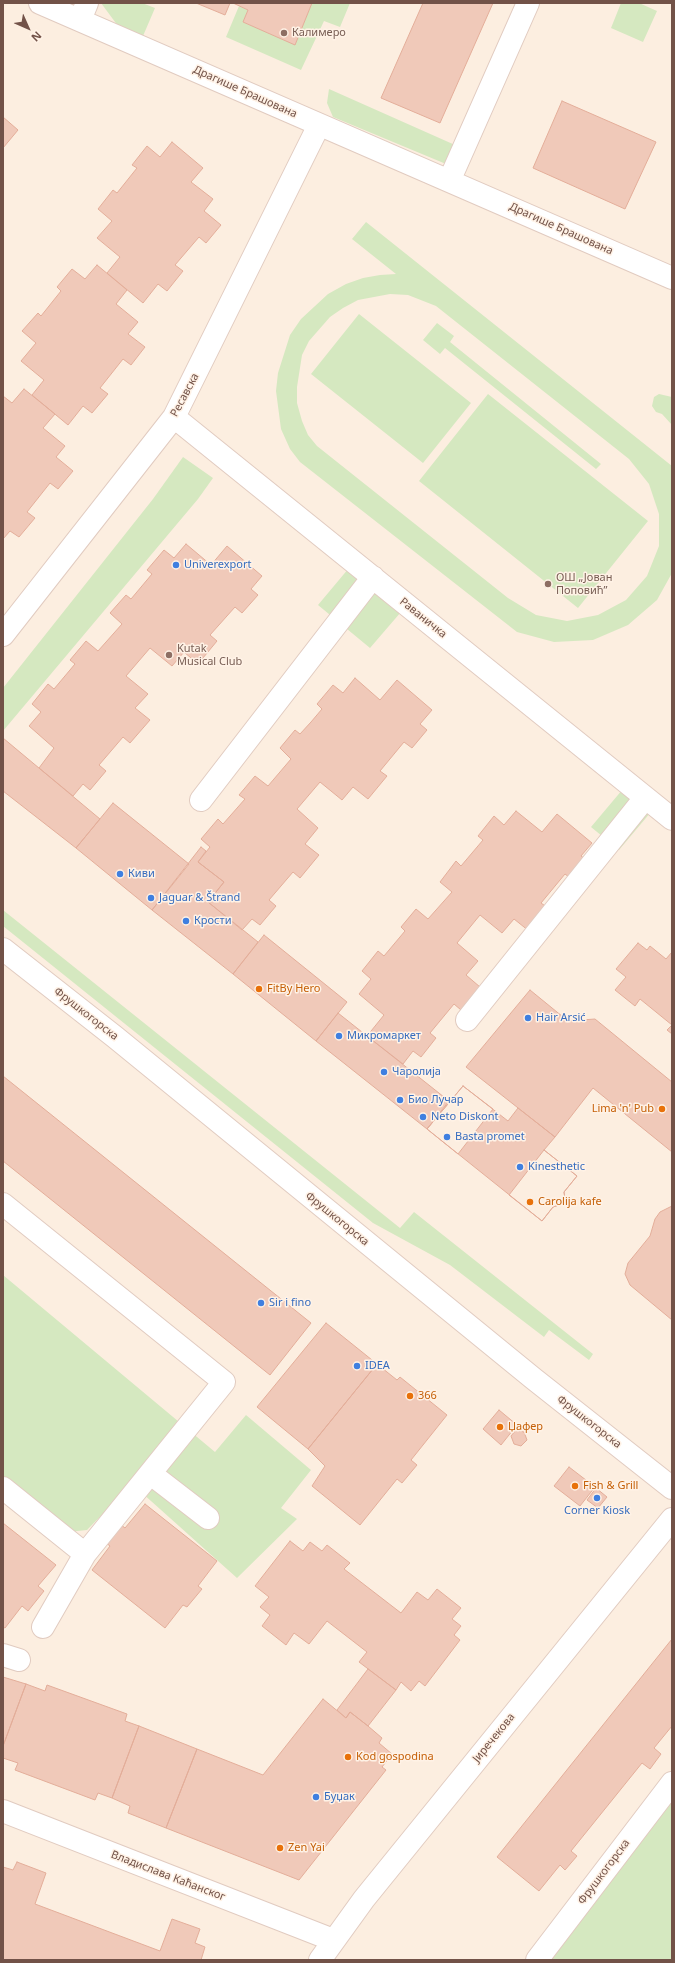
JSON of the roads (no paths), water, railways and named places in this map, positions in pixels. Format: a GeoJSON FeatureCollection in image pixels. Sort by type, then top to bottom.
{"type":"FeatureCollection","features":[{"type":"Feature","properties":{"kind":"street","name":"Драгише Брашована"},"geometry":{"type":"LineString","coordinates":[[40,3],[84,12],[319,125],[450,180],[672,278]]}},
{"type":"Feature","properties":{"kind":"street"},"geometry":{"type":"LineString","coordinates":[[450,180],[528,3]]}},
{"type":"Feature","properties":{"kind":"street","name":"Ресавска"},"geometry":{"type":"LineString","coordinates":[[3,635],[174,417],[319,125]]}},
{"type":"Feature","properties":{"kind":"street","name":"Раваничка"},"geometry":{"type":"LineString","coordinates":[[174,417],[672,819]]}},
{"type":"Feature","properties":{"kind":"street"},"geometry":{"type":"LineString","coordinates":[[201,800],[373,577]]}},
{"type":"Feature","properties":{"kind":"street"},"geometry":{"type":"LineString","coordinates":[[467,1020],[645,798]]}},
{"type":"Feature","properties":{"kind":"street","name":"Фрушкогорска"},"geometry":{"type":"LineString","coordinates":[[3,949],[115,1037],[534,1379],[672,1488]]}},
{"type":"Feature","properties":{"kind":"street"},"geometry":{"type":"LineString","coordinates":[[3,1204],[224,1382],[85,1554],[43,1627]]}},
{"type":"Feature","properties":{"kind":"street"},"geometry":{"type":"LineString","coordinates":[[150,1474],[208,1518]]}},
{"type":"Feature","properties":{"kind":"street"},"geometry":{"type":"LineString","coordinates":[[3,1488],[85,1554]]}},
{"type":"Feature","properties":{"kind":"street","name":"Јиречекова"},"geometry":{"type":"LineString","coordinates":[[320,1960],[364,1899],[672,1519]]}},
{"type":"Feature","properties":{"kind":"street","name":"Фрушкогорска"},"geometry":{"type":"LineString","coordinates":[[536,1960],[672,1783]]}},
{"type":"Feature","properties":{"kind":"street","name":"Владислава Каћанског"},"geometry":{"type":"LineString","coordinates":[[3,1811],[333,1940]]}},
{"type":"Feature","properties":{"kind":"place","name":"Калимеро"},"geometry":{"type":"Point","coordinates":[284,33]}},
{"type":"Feature","properties":{"kind":"place","name":"Univerexport"},"geometry":{"type":"Point","coordinates":[176,565]}},
{"type":"Feature","properties":{"kind":"place","name":"ОШ „Јован Поповић”"},"geometry":{"type":"Point","coordinates":[548,584]}},
{"type":"Feature","properties":{"kind":"place","name":"Kutak Musical Club"},"geometry":{"type":"Point","coordinates":[169,655]}},
{"type":"Feature","properties":{"kind":"place","name":"Киви"},"geometry":{"type":"Point","coordinates":[120,874]}},
{"type":"Feature","properties":{"kind":"place","name":"Jaguar & Štrand"},"geometry":{"type":"Point","coordinates":[151,898]}},
{"type":"Feature","properties":{"kind":"place","name":"Крости"},"geometry":{"type":"Point","coordinates":[186,921]}},
{"type":"Feature","properties":{"kind":"place","name":"FitBy Hero"},"geometry":{"type":"Point","coordinates":[259,989]}},
{"type":"Feature","properties":{"kind":"place","name":"Hair Arsić"},"geometry":{"type":"Point","coordinates":[528,1018]}},
{"type":"Feature","properties":{"kind":"place","name":"Микромаркет"},"geometry":{"type":"Point","coordinates":[339,1036]}},
{"type":"Feature","properties":{"kind":"place","name":"Чаролија"},"geometry":{"type":"Point","coordinates":[384,1072]}},
{"type":"Feature","properties":{"kind":"place","name":"Био Лучар"},"geometry":{"type":"Point","coordinates":[400,1100]}},
{"type":"Feature","properties":{"kind":"place","name":"Lima 'n' Pub"},"geometry":{"type":"Point","coordinates":[662,1109]}},
{"type":"Feature","properties":{"kind":"place","name":"Neto Diskont"},"geometry":{"type":"Point","coordinates":[423,1117]}},
{"type":"Feature","properties":{"kind":"place","name":"Basta promet"},"geometry":{"type":"Point","coordinates":[447,1137]}},
{"type":"Feature","properties":{"kind":"place","name":"Kinesthetic"},"geometry":{"type":"Point","coordinates":[520,1167]}},
{"type":"Feature","properties":{"kind":"place","name":"Carolija kafe"},"geometry":{"type":"Point","coordinates":[530,1202]}},
{"type":"Feature","properties":{"kind":"place","name":"Sir i fino"},"geometry":{"type":"Point","coordinates":[261,1303]}},
{"type":"Feature","properties":{"kind":"place","name":"IDEA"},"geometry":{"type":"Point","coordinates":[357,1366]}},
{"type":"Feature","properties":{"kind":"place","name":"366"},"geometry":{"type":"Point","coordinates":[410,1396]}},
{"type":"Feature","properties":{"kind":"place","name":"Џафер"},"geometry":{"type":"Point","coordinates":[500,1427]}},
{"type":"Feature","properties":{"kind":"place","name":"Fish & Grill"},"geometry":{"type":"Point","coordinates":[575,1486]}},
{"type":"Feature","properties":{"kind":"place","name":"Corner Kiosk"},"geometry":{"type":"Point","coordinates":[597,1498]}},
{"type":"Feature","properties":{"kind":"place","name":"Kod gospodina"},"geometry":{"type":"Point","coordinates":[348,1757]}},
{"type":"Feature","properties":{"kind":"place","name":"Буџак"},"geometry":{"type":"Point","coordinates":[316,1797]}},
{"type":"Feature","properties":{"kind":"place","name":"Zen Yai"},"geometry":{"type":"Point","coordinates":[280,1848]}}]}
